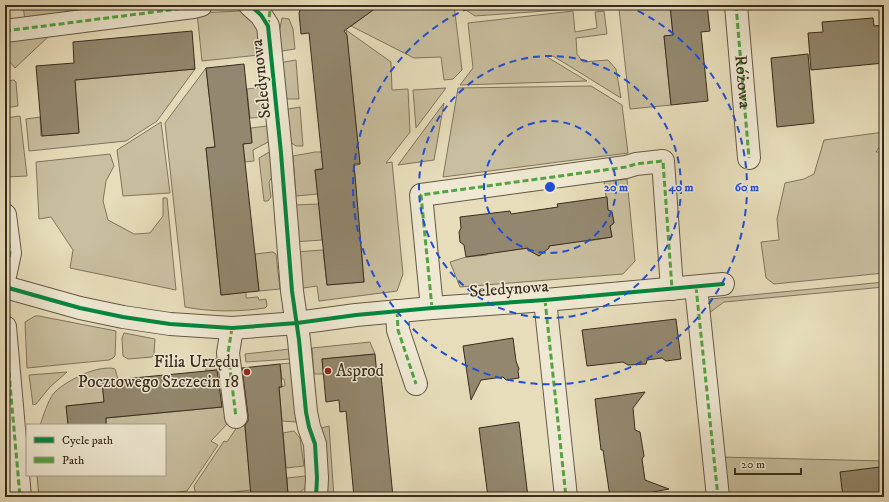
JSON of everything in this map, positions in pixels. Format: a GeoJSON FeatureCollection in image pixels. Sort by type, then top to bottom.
{"type":"FeatureCollection","features":[{"type":"Feature","properties":{"kind":"street"},"geometry":{"type":"LineString","coordinates":[[5,31],[193,8],[201,5]]}},
{"type":"Feature","properties":{"kind":"street","name":"Seledynowa"},"geometry":{"type":"LineString","coordinates":[[250,5],[261,15],[268,26]]}},
{"type":"Feature","properties":{"kind":"street","name":"Seledynowa"},"geometry":{"type":"LineString","coordinates":[[273,5],[270,11],[268,26],[281,153],[292,291],[297,323],[306,412],[315,444],[317,478],[316,497]]}},
{"type":"Feature","properties":{"kind":"street","name":"Różowa"},"geometry":{"type":"LineString","coordinates":[[736,5],[749,158]]}},
{"type":"Feature","properties":{"kind":"street"},"geometry":{"type":"LineString","coordinates":[[432,308],[421,195],[663,161],[672,289]]}},
{"type":"Feature","properties":{"kind":"street"},"geometry":{"type":"LineString","coordinates":[[5,215],[10,253],[5,276]]}},
{"type":"Feature","properties":{"kind":"street","name":"Seledynowa"},"geometry":{"type":"LineString","coordinates":[[5,287],[80,308],[123,317],[170,324],[232,328],[297,323],[397,311],[546,300],[723,284]]}},
{"type":"Feature","properties":{"kind":"street"},"geometry":{"type":"LineString","coordinates":[[696,287],[718,497]]}},
{"type":"Feature","properties":{"kind":"street"},"geometry":{"type":"LineString","coordinates":[[546,300],[566,497]]}},
{"type":"Feature","properties":{"kind":"street"},"geometry":{"type":"LineString","coordinates":[[397,311],[398,330],[416,384]]}},
{"type":"Feature","properties":{"kind":"street"},"geometry":{"type":"LineString","coordinates":[[5,327],[20,497]]}},
{"type":"Feature","properties":{"kind":"street"},"geometry":{"type":"LineString","coordinates":[[232,328],[228,353],[236,417]]}},
{"type":"Feature","properties":{"kind":"shaded area"},"geometry":{"type":"Polygon","coordinates":[[[23,5],[122,5],[25,21],[23,5]]]}},
{"type":"Feature","properties":{"kind":"shaded area"},"geometry":{"type":"Polygon","coordinates":[[[380,5],[454,5],[462,70],[453,79],[444,80],[441,57],[414,58],[351,26],[380,5]]]}},
{"type":"Feature","properties":{"kind":"shaded area"},"geometry":{"type":"Polygon","coordinates":[[[465,5],[616,5],[475,16],[466,10],[465,5]]]}},
{"type":"Feature","properties":{"kind":"shaded area"},"geometry":{"type":"Polygon","coordinates":[[[622,5],[670,5],[673,35],[664,36],[671,105],[630,109],[619,9],[622,5]]]}},
{"type":"Feature","properties":{"kind":"shaded area"},"geometry":{"type":"Polygon","coordinates":[[[240,11],[251,18],[258,29],[261,42],[259,55],[202,61],[197,13],[240,11]]]}},
{"type":"Feature","properties":{"kind":"shaded area"},"geometry":{"type":"Polygon","coordinates":[[[573,11],[575,32],[597,28],[595,12],[604,11],[607,34],[576,38],[577,54],[583,62],[608,60],[616,69],[621,98],[553,56],[547,57],[587,81],[460,85],[473,68],[468,23],[573,11]]]}},
{"type":"Feature","properties":{"kind":"shaded area"},"geometry":{"type":"Polygon","coordinates":[[[282,18],[289,19],[293,29],[295,49],[282,51],[279,48],[278,38],[282,18]]]}},
{"type":"Feature","properties":{"kind":"shaded area"},"geometry":{"type":"Polygon","coordinates":[[[346,30],[391,62],[392,90],[408,89],[410,132],[386,163],[392,162],[403,274],[397,291],[319,301],[317,286],[296,289],[294,252],[323,250],[327,285],[364,282],[354,166],[360,164],[346,30]]]}},
{"type":"Feature","properties":{"kind":"shaded area"},"geometry":{"type":"Polygon","coordinates":[[[49,36],[15,68],[5,56],[5,38],[49,36]]]}},
{"type":"Feature","properties":{"kind":"shaded area"},"geometry":{"type":"Polygon","coordinates":[[[296,60],[299,99],[288,99],[283,96],[280,67],[284,62],[296,60]]]}},
{"type":"Feature","properties":{"kind":"shaded area"},"geometry":{"type":"Polygon","coordinates":[[[73,63],[76,80],[195,69],[157,121],[126,141],[29,151],[26,119],[40,117],[41,136],[79,133],[73,63]]]}},
{"type":"Feature","properties":{"kind":"shaded area"},"geometry":{"type":"Polygon","coordinates":[[[206,68],[215,147],[206,148],[221,295],[246,292],[246,298],[258,297],[259,300],[266,299],[267,306],[265,308],[225,311],[185,307],[165,123],[206,68]]]}},
{"type":"Feature","properties":{"kind":"shaded area"},"geometry":{"type":"Polygon","coordinates":[[[14,80],[16,82],[18,106],[5,108],[5,81],[14,80]]]}},
{"type":"Feature","properties":{"kind":"shaded area"},"geometry":{"type":"Polygon","coordinates":[[[591,86],[622,105],[628,153],[443,177],[458,88],[591,86]]]}},
{"type":"Feature","properties":{"kind":"shaded area"},"geometry":{"type":"Polygon","coordinates":[[[264,87],[267,115],[266,117],[250,118],[247,89],[264,87]]]}},
{"type":"Feature","properties":{"kind":"shaded area"},"geometry":{"type":"Polygon","coordinates":[[[446,88],[416,128],[413,90],[446,88]]]}},
{"type":"Feature","properties":{"kind":"shaded area"},"geometry":{"type":"Polygon","coordinates":[[[444,103],[434,160],[398,165],[444,103]]]}},
{"type":"Feature","properties":{"kind":"shaded area"},"geometry":{"type":"Polygon","coordinates":[[[300,107],[303,146],[296,146],[287,140],[284,110],[300,107]]]}},
{"type":"Feature","properties":{"kind":"shaded area"},"geometry":{"type":"Polygon","coordinates":[[[20,116],[27,176],[6,177],[5,118],[20,116]]]}},
{"type":"Feature","properties":{"kind":"shaded area"},"geometry":{"type":"Polygon","coordinates":[[[161,122],[170,193],[123,196],[117,150],[161,122]]]}},
{"type":"Feature","properties":{"kind":"shaded area"},"geometry":{"type":"Polygon","coordinates":[[[269,127],[270,141],[253,150],[254,161],[245,162],[243,144],[252,142],[251,128],[269,127]]]}},
{"type":"Feature","properties":{"kind":"shaded area"},"geometry":{"type":"Polygon","coordinates":[[[884,132],[884,140],[876,152],[880,152],[884,157],[884,273],[774,284],[766,278],[761,242],[779,240],[777,219],[785,183],[804,179],[814,174],[824,140],[884,132]]]}},
{"type":"Feature","properties":{"kind":"shaded area"},"geometry":{"type":"Polygon","coordinates":[[[271,151],[273,175],[269,182],[271,197],[268,201],[264,201],[259,158],[271,151]]]}},
{"type":"Feature","properties":{"kind":"shaded area"},"geometry":{"type":"Polygon","coordinates":[[[322,152],[323,168],[315,170],[318,194],[296,196],[293,156],[322,152]]]}},
{"type":"Feature","properties":{"kind":"shaded area"},"geometry":{"type":"Polygon","coordinates":[[[110,154],[114,166],[106,181],[103,201],[108,220],[134,234],[150,233],[163,216],[163,198],[167,198],[176,290],[70,268],[73,250],[51,217],[39,219],[36,162],[110,154]]]}},
{"type":"Feature","properties":{"kind":"shaded area"},"geometry":{"type":"Polygon","coordinates":[[[627,179],[635,261],[623,274],[460,287],[450,262],[466,257],[487,255],[490,250],[497,252],[528,248],[528,251],[533,250],[537,255],[544,252],[543,249],[549,246],[585,238],[589,241],[612,237],[610,226],[614,223],[612,212],[608,210],[604,182],[627,179]]]}},
{"type":"Feature","properties":{"kind":"shaded area"},"geometry":{"type":"Polygon","coordinates":[[[319,204],[322,240],[293,242],[294,205],[319,204]]]}},
{"type":"Feature","properties":{"kind":"shaded area"},"geometry":{"type":"Polygon","coordinates":[[[273,252],[276,254],[280,289],[259,291],[255,254],[273,252]]]}},
{"type":"Feature","properties":{"kind":"shaded area"},"geometry":{"type":"Polygon","coordinates":[[[884,282],[884,287],[724,302],[705,316],[704,305],[710,299],[884,282]]]}},
{"type":"Feature","properties":{"kind":"shaded area"},"geometry":{"type":"Polygon","coordinates":[[[35,316],[116,331],[115,356],[109,360],[27,368],[25,322],[35,316]]]}},
{"type":"Feature","properties":{"kind":"shaded area"},"geometry":{"type":"Polygon","coordinates":[[[124,333],[155,339],[154,354],[152,357],[128,359],[123,356],[122,338],[124,333]]]}},
{"type":"Feature","properties":{"kind":"shaded area"},"geometry":{"type":"Polygon","coordinates":[[[370,342],[375,354],[322,359],[323,374],[314,374],[312,348],[370,342]]]}},
{"type":"Feature","properties":{"kind":"shaded area"},"geometry":{"type":"Polygon","coordinates":[[[290,349],[291,359],[246,362],[245,354],[290,349]]]}},
{"type":"Feature","properties":{"kind":"shaded area"},"geometry":{"type":"Polygon","coordinates":[[[218,358],[229,423],[211,441],[218,445],[187,491],[136,497],[81,497],[80,495],[39,497],[37,476],[166,476],[166,424],[106,424],[106,418],[223,407],[219,370],[206,371],[205,361],[218,358]]]}},
{"type":"Feature","properties":{"kind":"shaded area"},"geometry":{"type":"Polygon","coordinates":[[[291,363],[296,422],[282,421],[279,387],[285,386],[284,379],[282,379],[280,364],[291,363]]]}},
{"type":"Feature","properties":{"kind":"shaded area"},"geometry":{"type":"Polygon","coordinates":[[[99,369],[115,369],[118,379],[102,381],[104,402],[67,406],[68,424],[40,424],[49,400],[57,390],[87,372],[99,369]]]}},
{"type":"Feature","properties":{"kind":"shaded area"},"geometry":{"type":"Polygon","coordinates":[[[67,372],[50,387],[36,404],[33,405],[29,375],[67,372]]]}},
{"type":"Feature","properties":{"kind":"shaded area"},"geometry":{"type":"Polygon","coordinates":[[[244,419],[251,490],[196,496],[194,486],[224,441],[227,442],[244,419]]]}},
{"type":"Feature","properties":{"kind":"shaded area"},"geometry":{"type":"Polygon","coordinates":[[[329,426],[334,497],[325,497],[321,428],[329,426]]]}},
{"type":"Feature","properties":{"kind":"shaded area"},"geometry":{"type":"Polygon","coordinates":[[[294,431],[300,438],[304,466],[286,468],[283,433],[294,431]]]}},
{"type":"Feature","properties":{"kind":"shaded area"},"geometry":{"type":"Polygon","coordinates":[[[719,457],[884,461],[884,497],[723,497],[719,457]]]}},
{"type":"Feature","properties":{"kind":"shaded area"},"geometry":{"type":"Polygon","coordinates":[[[306,476],[306,487],[294,497],[273,497],[288,494],[287,478],[306,476]]]}},
{"type":"Feature","properties":{"kind":"building"},"geometry":{"type":"Polygon","coordinates":[[[302,5],[380,5],[344,31],[347,35],[360,164],[354,164],[364,282],[327,285],[315,170],[323,169],[309,33],[301,34],[299,13],[302,5]]]}},
{"type":"Feature","properties":{"kind":"building"},"geometry":{"type":"Polygon","coordinates":[[[670,5],[707,5],[710,31],[701,32],[708,101],[671,105],[664,36],[673,35],[670,5]]]}},
{"type":"Feature","properties":{"kind":"building"},"geometry":{"type":"Polygon","coordinates":[[[873,18],[874,26],[884,25],[884,63],[811,70],[808,33],[823,32],[822,22],[873,18]]]}},
{"type":"Feature","properties":{"kind":"building"},"geometry":{"type":"Polygon","coordinates":[[[192,31],[195,69],[75,80],[79,133],[42,136],[36,66],[74,63],[73,42],[192,31]]]}},
{"type":"Feature","properties":{"kind":"building"},"geometry":{"type":"Polygon","coordinates":[[[808,54],[814,123],[777,127],[771,58],[808,54]]]}},
{"type":"Feature","properties":{"kind":"building"},"geometry":{"type":"Polygon","coordinates":[[[244,64],[252,143],[243,144],[259,291],[221,295],[206,148],[215,147],[206,68],[244,64]]]}},
{"type":"Feature","properties":{"kind":"building"},"geometry":{"type":"Polygon","coordinates":[[[607,197],[608,210],[612,212],[614,223],[610,226],[612,237],[549,246],[549,248],[539,256],[528,250],[528,248],[466,257],[464,245],[460,242],[460,217],[510,211],[511,214],[558,207],[557,204],[607,197]]]}},
{"type":"Feature","properties":{"kind":"building"},"geometry":{"type":"Polygon","coordinates":[[[676,319],[681,359],[666,361],[662,358],[647,360],[646,364],[628,365],[623,362],[587,366],[582,330],[676,319]]]}},
{"type":"Feature","properties":{"kind":"building"},"geometry":{"type":"Polygon","coordinates":[[[513,338],[516,361],[519,369],[519,378],[506,380],[503,377],[481,380],[471,400],[463,346],[513,338]]]}},
{"type":"Feature","properties":{"kind":"building"},"geometry":{"type":"Polygon","coordinates":[[[375,354],[377,376],[381,375],[393,497],[354,497],[346,411],[340,412],[339,400],[326,402],[322,359],[375,354]]]}},
{"type":"Feature","properties":{"kind":"building"},"geometry":{"type":"Polygon","coordinates":[[[280,364],[282,387],[279,387],[288,494],[251,497],[245,425],[248,421],[248,415],[242,368],[280,364]]]}},
{"type":"Feature","properties":{"kind":"building"},"geometry":{"type":"Polygon","coordinates":[[[217,370],[222,407],[106,418],[106,424],[68,424],[66,406],[104,402],[102,381],[217,370]]]}},
{"type":"Feature","properties":{"kind":"building"},"geometry":{"type":"Polygon","coordinates":[[[645,392],[633,408],[635,430],[640,432],[644,456],[642,459],[645,480],[669,489],[648,493],[649,497],[610,497],[603,450],[601,450],[595,399],[645,392]]]}},
{"type":"Feature","properties":{"kind":"building"},"geometry":{"type":"Polygon","coordinates":[[[519,422],[528,497],[488,497],[479,428],[519,422]]]}},
{"type":"Feature","properties":{"kind":"building"},"geometry":{"type":"Polygon","coordinates":[[[880,467],[883,492],[843,497],[840,472],[880,467]]]}},
{"type":"Feature","properties":{"kind":"marked path"},"geometry":{"type":"LineString","coordinates":[[5,31],[201,5]]}},
{"type":"Feature","properties":{"kind":"marked path"},"geometry":{"type":"LineString","coordinates":[[268,26],[270,11],[273,5]]}},
{"type":"Feature","properties":{"kind":"marked path"},"geometry":{"type":"LineString","coordinates":[[736,5],[749,158]]}},
{"type":"Feature","properties":{"kind":"marked path"},"geometry":{"type":"LineString","coordinates":[[5,81],[8,75]]}},
{"type":"Feature","properties":{"kind":"marked path"},"geometry":{"type":"LineString","coordinates":[[432,308],[421,195],[663,161],[672,289]]}},
{"type":"Feature","properties":{"kind":"marked path"},"geometry":{"type":"LineString","coordinates":[[5,215],[10,253],[5,276]]}},
{"type":"Feature","properties":{"kind":"marked path"},"geometry":{"type":"LineString","coordinates":[[696,287],[718,497]]}},
{"type":"Feature","properties":{"kind":"marked path"},"geometry":{"type":"LineString","coordinates":[[545,300],[566,497]]}},
{"type":"Feature","properties":{"kind":"marked path"},"geometry":{"type":"LineString","coordinates":[[397,311],[398,330],[416,384]]}},
{"type":"Feature","properties":{"kind":"marked path"},"geometry":{"type":"LineString","coordinates":[[5,327],[20,497]]}},
{"type":"Feature","properties":{"kind":"marked path"},"geometry":{"type":"LineString","coordinates":[[232,328],[228,353],[236,417]]}},
{"type":"Feature","properties":{"kind":"cycle path"},"geometry":{"type":"LineString","coordinates":[[250,5],[261,15],[268,26],[281,153],[292,291],[299,340],[306,412],[315,444],[317,478],[316,497]]}},
{"type":"Feature","properties":{"kind":"cycle path"},"geometry":{"type":"LineString","coordinates":[[5,287],[80,308],[123,317],[170,324],[232,328],[297,323],[356,315],[432,308],[545,300],[723,284]]}},
{"type":"Feature","properties":{"kind":"place","name":"Asprod"},"geometry":{"type":"Point","coordinates":[328,371]}},
{"type":"Feature","properties":{"kind":"place","name":"Filia Urzędu Pocztowego Szczecin 18"},"geometry":{"type":"Point","coordinates":[247,372]}}]}
